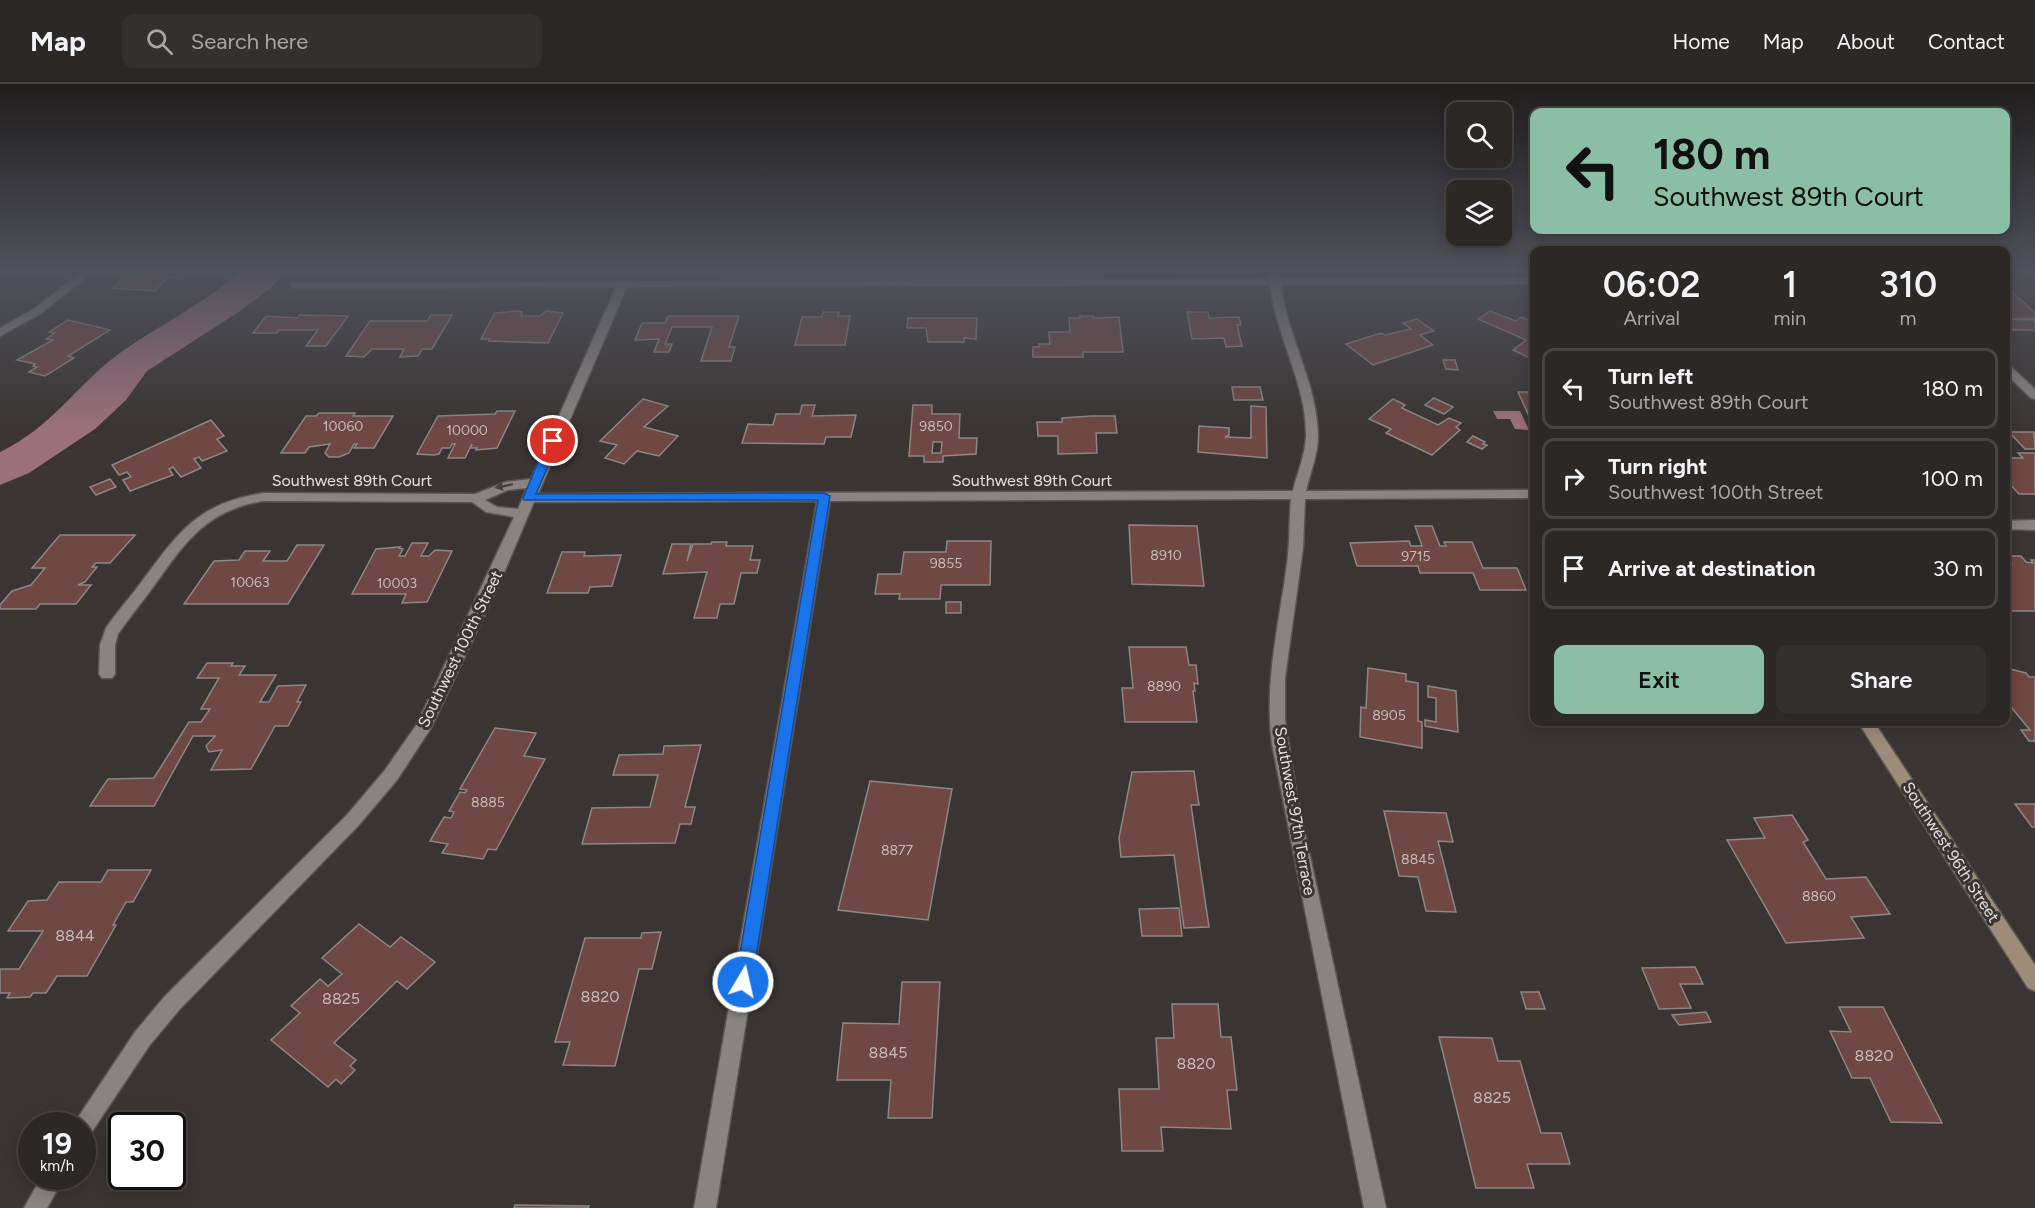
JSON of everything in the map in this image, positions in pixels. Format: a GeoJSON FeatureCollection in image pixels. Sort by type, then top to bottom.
{"type":"FeatureCollection","features":[{"type":"Feature","properties":{"kind":"street"},"geometry":{"type":"LineString","coordinates":[[0,333],[15,324]]}},
{"type":"Feature","properties":{"kind":"street","name":"Southwest 100th Street"},"geometry":{"type":"LineString","coordinates":[[93,1112],[142,1040],[172,1003],[352,821],[407,752],[436,704],[462,650],[605,324]]}},
{"type":"Feature","properties":{"kind":"street","name":"Southwest 97th Terrace"},"geometry":{"type":"LineString","coordinates":[[1286,324],[1312,423],[1310,457],[1299,496],[1296,548],[1279,663],[1276,697],[1279,734],[1288,791],[1375,1208]]}},
{"type":"Feature","properties":{"kind":"street"},"geometry":{"type":"LineString","coordinates":[[2010,372],[2035,395]]}},
{"type":"Feature","properties":{"kind":"street","name":"Southwest 89th Court"},"geometry":{"type":"LineString","coordinates":[[107,674],[109,637],[187,533],[203,517],[229,502],[254,497],[476,498],[506,486],[532,490],[824,496],[1530,494]]}},
{"type":"Feature","properties":{"kind":"street"},"geometry":{"type":"LineString","coordinates":[[705,1208],[824,496]]}},
{"type":"Feature","properties":{"kind":"street"},"geometry":{"type":"LineString","coordinates":[[476,498],[481,505],[489,509],[522,513]]}},
{"type":"Feature","properties":{"kind":"street"},"geometry":{"type":"LineString","coordinates":[[2010,525],[2035,525]]}},
{"type":"Feature","properties":{"kind":"street","name":"Southwest 96th Street"},"geometry":{"type":"LineString","coordinates":[[1869,726],[2035,982]]}},
{"type":"Feature","properties":{"kind":"street"},"geometry":{"type":"LineString","coordinates":[[35,1208],[46,1190]]}},
{"type":"Feature","properties":{"kind":"shaded area"},"geometry":{"type":"Polygon","coordinates":[[[165,324],[219,324],[147,371],[126,400],[95,429],[29,473],[0,485],[0,452],[49,419],[102,368],[132,345],[165,324]]]}},
{"type":"Feature","properties":{"kind":"shaded area"},"geometry":{"type":"Polygon","coordinates":[[[1493,411],[1520,411],[1529,430],[1515,429],[1510,419],[1497,419],[1493,411]]]}},
{"type":"Feature","properties":{"kind":"building"},"geometry":{"type":"Polygon","coordinates":[[[61,324],[87,324],[110,330],[68,356],[74,358],[45,376],[29,372],[37,367],[33,366],[35,364],[17,360],[53,340],[46,339],[55,333],[49,332],[61,324]]]}},
{"type":"Feature","properties":{"kind":"building"},"geometry":{"type":"Polygon","coordinates":[[[260,324],[342,324],[326,346],[306,346],[318,330],[253,333],[260,324]]]}},
{"type":"Feature","properties":{"kind":"building"},"geometry":{"type":"Polygon","coordinates":[[[368,324],[446,324],[432,349],[422,349],[418,356],[400,357],[404,349],[372,349],[364,357],[346,356],[368,324]]]}},
{"type":"Feature","properties":{"kind":"building"},"geometry":{"type":"Polygon","coordinates":[[[489,324],[557,324],[548,343],[481,339],[489,324]]]}},
{"type":"Feature","properties":{"kind":"building"},"geometry":{"type":"Polygon","coordinates":[[[641,324],[736,324],[729,347],[735,347],[731,361],[701,361],[712,327],[672,327],[665,344],[672,344],[669,352],[654,352],[659,339],[635,340],[641,324]]]}},
{"type":"Feature","properties":{"kind":"building"},"geometry":{"type":"Polygon","coordinates":[[[800,324],[849,324],[845,345],[795,345],[800,324]]]}},
{"type":"Feature","properties":{"kind":"building"},"geometry":{"type":"Polygon","coordinates":[[[907,324],[977,324],[976,339],[964,338],[964,342],[928,342],[926,328],[907,328],[907,324]]]}},
{"type":"Feature","properties":{"kind":"building"},"geometry":{"type":"Polygon","coordinates":[[[1069,324],[1120,324],[1123,352],[1083,352],[1083,357],[1033,357],[1033,347],[1039,347],[1039,344],[1050,344],[1049,332],[1070,332],[1069,324]]]}},
{"type":"Feature","properties":{"kind":"building"},"geometry":{"type":"Polygon","coordinates":[[[1189,324],[1241,324],[1237,325],[1242,346],[1226,347],[1224,338],[1192,339],[1189,324]]]}},
{"type":"Feature","properties":{"kind":"building"},"geometry":{"type":"Polygon","coordinates":[[[1405,324],[1425,324],[1434,331],[1420,335],[1433,345],[1373,365],[1346,344],[1381,333],[1385,335],[1411,329],[1405,324]]]}},
{"type":"Feature","properties":{"kind":"building"},"geometry":{"type":"Polygon","coordinates":[[[1490,324],[1530,324],[1530,358],[1513,350],[1526,340],[1490,324]]]}},
{"type":"Feature","properties":{"kind":"building"},"geometry":{"type":"Polygon","coordinates":[[[2010,324],[2035,324],[2035,330],[2010,330],[2010,324]]]}},
{"type":"Feature","properties":{"kind":"building"},"geometry":{"type":"Polygon","coordinates":[[[1443,360],[1455,360],[1458,370],[1446,369],[1443,360]]]}},
{"type":"Feature","properties":{"kind":"building"},"geometry":{"type":"Polygon","coordinates":[[[1232,387],[1260,387],[1263,400],[1234,400],[1232,387]]]}},
{"type":"Feature","properties":{"kind":"building"},"geometry":{"type":"Polygon","coordinates":[[[1518,392],[1530,392],[1530,418],[1518,392]]]}},
{"type":"Feature","properties":{"kind":"building"},"geometry":{"type":"Polygon","coordinates":[[[1434,398],[1453,407],[1444,414],[1425,405],[1434,398]]]}},
{"type":"Feature","properties":{"kind":"building"},"geometry":{"type":"Polygon","coordinates":[[[643,399],[668,406],[644,427],[678,436],[659,456],[637,451],[624,464],[605,458],[617,445],[600,441],[643,399]]]}},
{"type":"Feature","properties":{"kind":"building"},"geometry":{"type":"Polygon","coordinates":[[[1393,399],[1405,405],[1402,408],[1438,425],[1449,418],[1461,423],[1456,427],[1460,430],[1432,455],[1386,433],[1391,429],[1369,419],[1393,399]]]}},
{"type":"Feature","properties":{"kind":"building"},"geometry":{"type":"Polygon","coordinates":[[[802,405],[815,405],[812,416],[856,415],[851,437],[826,437],[824,444],[742,443],[748,424],[773,425],[776,414],[800,414],[802,405]]]}},
{"type":"Feature","properties":{"kind":"building"},"geometry":{"type":"Polygon","coordinates":[[[913,405],[932,405],[932,414],[960,414],[959,438],[977,438],[976,454],[943,456],[943,462],[924,462],[924,456],[909,456],[913,405]],[[933,442],[932,453],[941,453],[942,442],[933,442]]]}},
{"type":"Feature","properties":{"kind":"building"},"geometry":{"type":"Polygon","coordinates":[[[1251,406],[1266,407],[1267,458],[1198,452],[1199,426],[1229,428],[1229,435],[1225,437],[1251,438],[1251,406]]]}},
{"type":"Feature","properties":{"kind":"building"},"geometry":{"type":"Polygon","coordinates":[[[497,411],[515,411],[497,448],[476,450],[477,448],[471,448],[472,444],[465,458],[448,458],[455,444],[452,444],[450,448],[442,448],[439,454],[417,454],[438,416],[495,414],[497,411]]]}},
{"type":"Feature","properties":{"kind":"building"},"geometry":{"type":"Polygon","coordinates":[[[319,413],[393,416],[374,448],[354,448],[357,444],[354,444],[349,453],[339,457],[329,457],[325,453],[330,444],[309,447],[305,453],[281,453],[306,416],[316,416],[319,413]]]}},
{"type":"Feature","properties":{"kind":"building"},"geometry":{"type":"Polygon","coordinates":[[[1115,416],[1117,433],[1096,433],[1097,453],[1058,454],[1058,436],[1038,436],[1037,422],[1062,422],[1062,418],[1115,416]]]}},
{"type":"Feature","properties":{"kind":"building"},"geometry":{"type":"Polygon","coordinates":[[[211,420],[224,436],[217,439],[227,451],[202,461],[199,457],[194,459],[201,468],[181,477],[173,467],[169,469],[173,475],[130,491],[123,480],[131,477],[127,472],[119,475],[112,465],[211,420]]]}},
{"type":"Feature","properties":{"kind":"building"},"geometry":{"type":"Polygon","coordinates":[[[2010,432],[2034,432],[2035,449],[2025,449],[2010,432]]]}},
{"type":"Feature","properties":{"kind":"building"},"geometry":{"type":"Polygon","coordinates":[[[1473,436],[1487,445],[1482,449],[1467,442],[1473,436]]]}},
{"type":"Feature","properties":{"kind":"building"},"geometry":{"type":"Polygon","coordinates":[[[2018,453],[2035,453],[2035,494],[2019,494],[2010,484],[2010,458],[2023,458],[2018,453]]]}},
{"type":"Feature","properties":{"kind":"building"},"geometry":{"type":"Polygon","coordinates":[[[110,479],[116,487],[96,495],[90,487],[110,479]]]}},
{"type":"Feature","properties":{"kind":"building"},"geometry":{"type":"Polygon","coordinates":[[[1129,525],[1197,526],[1204,586],[1132,584],[1129,525]]]}},
{"type":"Feature","properties":{"kind":"building"},"geometry":{"type":"Polygon","coordinates":[[[1415,526],[1432,526],[1440,546],[1446,546],[1444,542],[1472,542],[1483,568],[1517,568],[1526,590],[1480,590],[1473,573],[1420,573],[1418,566],[1357,566],[1350,543],[1409,541],[1411,546],[1422,546],[1415,526]]]}},
{"type":"Feature","properties":{"kind":"building"},"geometry":{"type":"Polygon","coordinates":[[[60,535],[135,535],[110,563],[96,563],[92,567],[97,567],[85,582],[78,585],[91,585],[76,604],[40,604],[36,609],[0,609],[0,605],[12,591],[31,585],[45,568],[32,568],[60,535]]]}},
{"type":"Feature","properties":{"kind":"building"},"geometry":{"type":"Polygon","coordinates":[[[947,541],[991,541],[990,585],[941,585],[940,599],[899,599],[900,594],[875,594],[878,574],[901,574],[904,552],[946,552],[947,541]]]}},
{"type":"Feature","properties":{"kind":"building"},"geometry":{"type":"Polygon","coordinates":[[[712,542],[727,542],[726,546],[753,546],[750,560],[760,560],[757,573],[741,573],[734,604],[720,604],[717,618],[694,618],[707,572],[663,574],[672,544],[691,544],[687,561],[693,544],[711,544],[712,542]]]}},
{"type":"Feature","properties":{"kind":"building"},"geometry":{"type":"Polygon","coordinates":[[[412,543],[428,543],[421,556],[429,556],[435,550],[452,551],[427,602],[402,603],[406,594],[352,594],[376,549],[400,547],[403,549],[399,556],[405,556],[412,543]]]}},
{"type":"Feature","properties":{"kind":"building"},"geometry":{"type":"Polygon","coordinates":[[[297,545],[324,545],[288,604],[184,604],[214,561],[239,560],[245,551],[270,551],[263,561],[287,561],[297,545]]]}},
{"type":"Feature","properties":{"kind":"building"},"geometry":{"type":"Polygon","coordinates":[[[562,552],[585,552],[584,556],[621,555],[612,586],[590,587],[588,593],[547,593],[562,552]]]}},
{"type":"Feature","properties":{"kind":"building"},"geometry":{"type":"Polygon","coordinates":[[[2010,556],[2021,556],[2026,562],[2033,563],[2031,560],[2035,560],[2035,611],[2012,611],[2010,608],[2010,556]]]}},
{"type":"Feature","properties":{"kind":"building"},"geometry":{"type":"Polygon","coordinates":[[[946,602],[961,602],[961,613],[946,613],[946,602]]]}},
{"type":"Feature","properties":{"kind":"building"},"geometry":{"type":"Polygon","coordinates":[[[1129,647],[1186,647],[1189,665],[1196,665],[1198,684],[1194,683],[1195,691],[1193,691],[1197,722],[1125,722],[1122,688],[1133,688],[1129,647]]]}},
{"type":"Feature","properties":{"kind":"building"},"geometry":{"type":"Polygon","coordinates":[[[207,663],[233,663],[231,666],[245,666],[239,675],[276,675],[260,702],[269,702],[278,686],[306,685],[297,702],[301,702],[288,726],[275,726],[251,769],[211,770],[222,750],[209,752],[206,746],[215,736],[193,736],[154,806],[90,806],[108,779],[154,778],[189,722],[201,722],[210,709],[201,709],[219,678],[197,678],[207,663]]]}},
{"type":"Feature","properties":{"kind":"building"},"geometry":{"type":"Polygon","coordinates":[[[1368,668],[1406,674],[1406,681],[1418,683],[1418,721],[1422,722],[1422,748],[1360,737],[1361,707],[1366,708],[1368,668]]]}},
{"type":"Feature","properties":{"kind":"building"},"geometry":{"type":"Polygon","coordinates":[[[2010,669],[2026,673],[2029,677],[2035,677],[2035,741],[2029,741],[2021,730],[2030,730],[2010,706],[2010,669]]]}},
{"type":"Feature","properties":{"kind":"building"},"geometry":{"type":"Polygon","coordinates":[[[1428,686],[1456,691],[1458,732],[1425,726],[1425,720],[1436,722],[1436,698],[1428,697],[1428,686]]]}},
{"type":"Feature","properties":{"kind":"building"},"geometry":{"type":"Polygon","coordinates":[[[495,728],[536,733],[524,756],[545,759],[496,850],[488,849],[483,859],[442,853],[448,844],[430,841],[444,817],[451,818],[454,812],[449,811],[460,792],[465,793],[467,790],[460,789],[495,728]]]}},
{"type":"Feature","properties":{"kind":"building"},"geometry":{"type":"Polygon","coordinates":[[[701,745],[685,807],[695,807],[691,824],[680,824],[675,843],[582,844],[592,808],[650,807],[658,775],[613,775],[619,755],[663,754],[664,746],[701,745]]]}},
{"type":"Feature","properties":{"kind":"building"},"geometry":{"type":"Polygon","coordinates":[[[1194,771],[1199,805],[1191,805],[1209,927],[1184,928],[1174,855],[1121,857],[1119,838],[1132,772],[1194,771]]]}},
{"type":"Feature","properties":{"kind":"building"},"geometry":{"type":"Polygon","coordinates":[[[870,781],[952,789],[928,920],[838,910],[870,781]]]}},
{"type":"Feature","properties":{"kind":"building"},"geometry":{"type":"Polygon","coordinates":[[[2015,804],[2035,804],[2035,827],[2032,827],[2015,804]]]}},
{"type":"Feature","properties":{"kind":"building"},"geometry":{"type":"Polygon","coordinates":[[[1384,811],[1446,813],[1453,842],[1438,841],[1456,912],[1426,911],[1418,877],[1399,876],[1384,811]]]}},
{"type":"Feature","properties":{"kind":"building"},"geometry":{"type":"Polygon","coordinates":[[[1792,815],[1808,840],[1803,842],[1826,879],[1866,877],[1890,914],[1851,917],[1864,938],[1786,943],[1727,840],[1765,838],[1754,818],[1792,815]]]}},
{"type":"Feature","properties":{"kind":"building"},"geometry":{"type":"Polygon","coordinates":[[[108,870],[151,870],[133,902],[126,902],[113,925],[116,925],[87,976],[57,976],[46,993],[33,993],[30,997],[7,998],[10,993],[0,993],[0,969],[19,969],[43,931],[8,931],[28,901],[47,900],[59,882],[101,882],[108,870]]]}},
{"type":"Feature","properties":{"kind":"building"},"geometry":{"type":"Polygon","coordinates":[[[1179,908],[1182,936],[1142,936],[1139,909],[1179,908]]]}},
{"type":"Feature","properties":{"kind":"building"},"geometry":{"type":"Polygon","coordinates":[[[359,924],[390,947],[401,937],[435,962],[407,989],[397,981],[334,1043],[356,1060],[350,1066],[355,1070],[341,1084],[336,1079],[328,1087],[271,1040],[300,1013],[291,1006],[320,979],[328,986],[342,974],[322,958],[359,924]]]}},
{"type":"Feature","properties":{"kind":"building"},"geometry":{"type":"Polygon","coordinates":[[[661,932],[652,969],[639,969],[615,1066],[563,1065],[570,1042],[555,1042],[585,938],[641,938],[642,933],[661,932]]]}},
{"type":"Feature","properties":{"kind":"building"},"geometry":{"type":"Polygon","coordinates":[[[1695,967],[1703,984],[1680,984],[1691,1008],[1659,1009],[1642,968],[1695,967]]]}},
{"type":"Feature","properties":{"kind":"building"},"geometry":{"type":"Polygon","coordinates":[[[902,982],[940,982],[932,1118],[888,1118],[891,1080],[837,1080],[843,1023],[899,1024],[902,982]]]}},
{"type":"Feature","properties":{"kind":"building"},"geometry":{"type":"Polygon","coordinates":[[[1521,992],[1539,992],[1545,1009],[1526,1009],[1521,992]]]}},
{"type":"Feature","properties":{"kind":"building"},"geometry":{"type":"Polygon","coordinates":[[[1172,1004],[1218,1004],[1221,1037],[1231,1037],[1237,1090],[1227,1090],[1231,1129],[1161,1127],[1163,1151],[1122,1151],[1119,1089],[1159,1089],[1156,1038],[1174,1038],[1172,1004]]]}},
{"type":"Feature","properties":{"kind":"building"},"geometry":{"type":"Polygon","coordinates":[[[1839,1007],[1883,1007],[1942,1123],[1891,1122],[1870,1078],[1852,1078],[1830,1031],[1851,1032],[1839,1007]]]}},
{"type":"Feature","properties":{"kind":"building"},"geometry":{"type":"Polygon","coordinates":[[[1706,1012],[1711,1022],[1679,1025],[1672,1015],[1706,1012]]]}},
{"type":"Feature","properties":{"kind":"building"},"geometry":{"type":"Polygon","coordinates":[[[1439,1037],[1492,1038],[1498,1061],[1520,1061],[1541,1133],[1561,1133],[1570,1164],[1527,1164],[1534,1188],[1476,1188],[1439,1037]]]}},
{"type":"Feature","properties":{"kind":"building"},"geometry":{"type":"Polygon","coordinates":[[[515,1205],[589,1206],[588,1208],[514,1208],[515,1205]]]}},
{"type":"Feature","properties":{"kind":"route"},"geometry":{"type":"LineString","coordinates":[[553,441],[529,498],[824,496],[743,982]]}}]}
